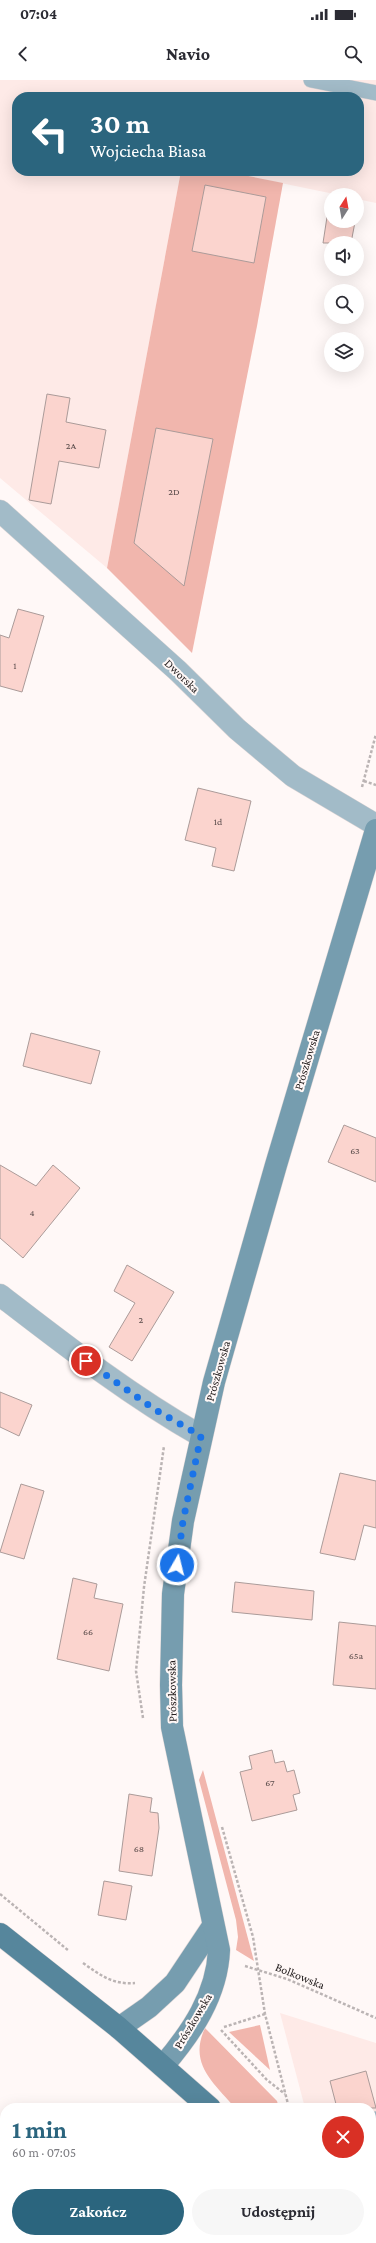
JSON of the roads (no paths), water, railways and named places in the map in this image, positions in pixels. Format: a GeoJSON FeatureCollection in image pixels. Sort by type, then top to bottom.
{"type":"FeatureCollection","features":[{"type":"Feature","properties":{"kind":"main road","name":"Prószkowska"},"geometry":{"type":"LineString","coordinates":[[163,2066],[179,2048],[201,2014],[213,1988],[218,1966],[219,1950],[172,1727],[171,1685],[173,1594],[183,1521],[214,1382],[276,1165],[376,830]]}},
{"type":"Feature","properties":{"kind":"main road"},"geometry":{"type":"LineString","coordinates":[[119,2028],[149,2007],[170,1988],[213,1926]]}},
{"type":"Feature","properties":{"kind":"main road"},"geometry":{"type":"LineString","coordinates":[[0,1934],[119,2028],[204,2103]]}},
{"type":"Feature","properties":{"kind":"street","name":"Dworska"},"geometry":{"type":"LineString","coordinates":[[0,511],[172,666],[237,729],[293,776],[376,825]]}},
{"type":"Feature","properties":{"kind":"street"},"geometry":{"type":"LineString","coordinates":[[0,1295],[116,1384],[154,1409],[201,1436]]}},
{"type":"Feature","properties":{"kind":"lane"},"geometry":{"type":"LineString","coordinates":[[311,80],[376,93]]}}]}
